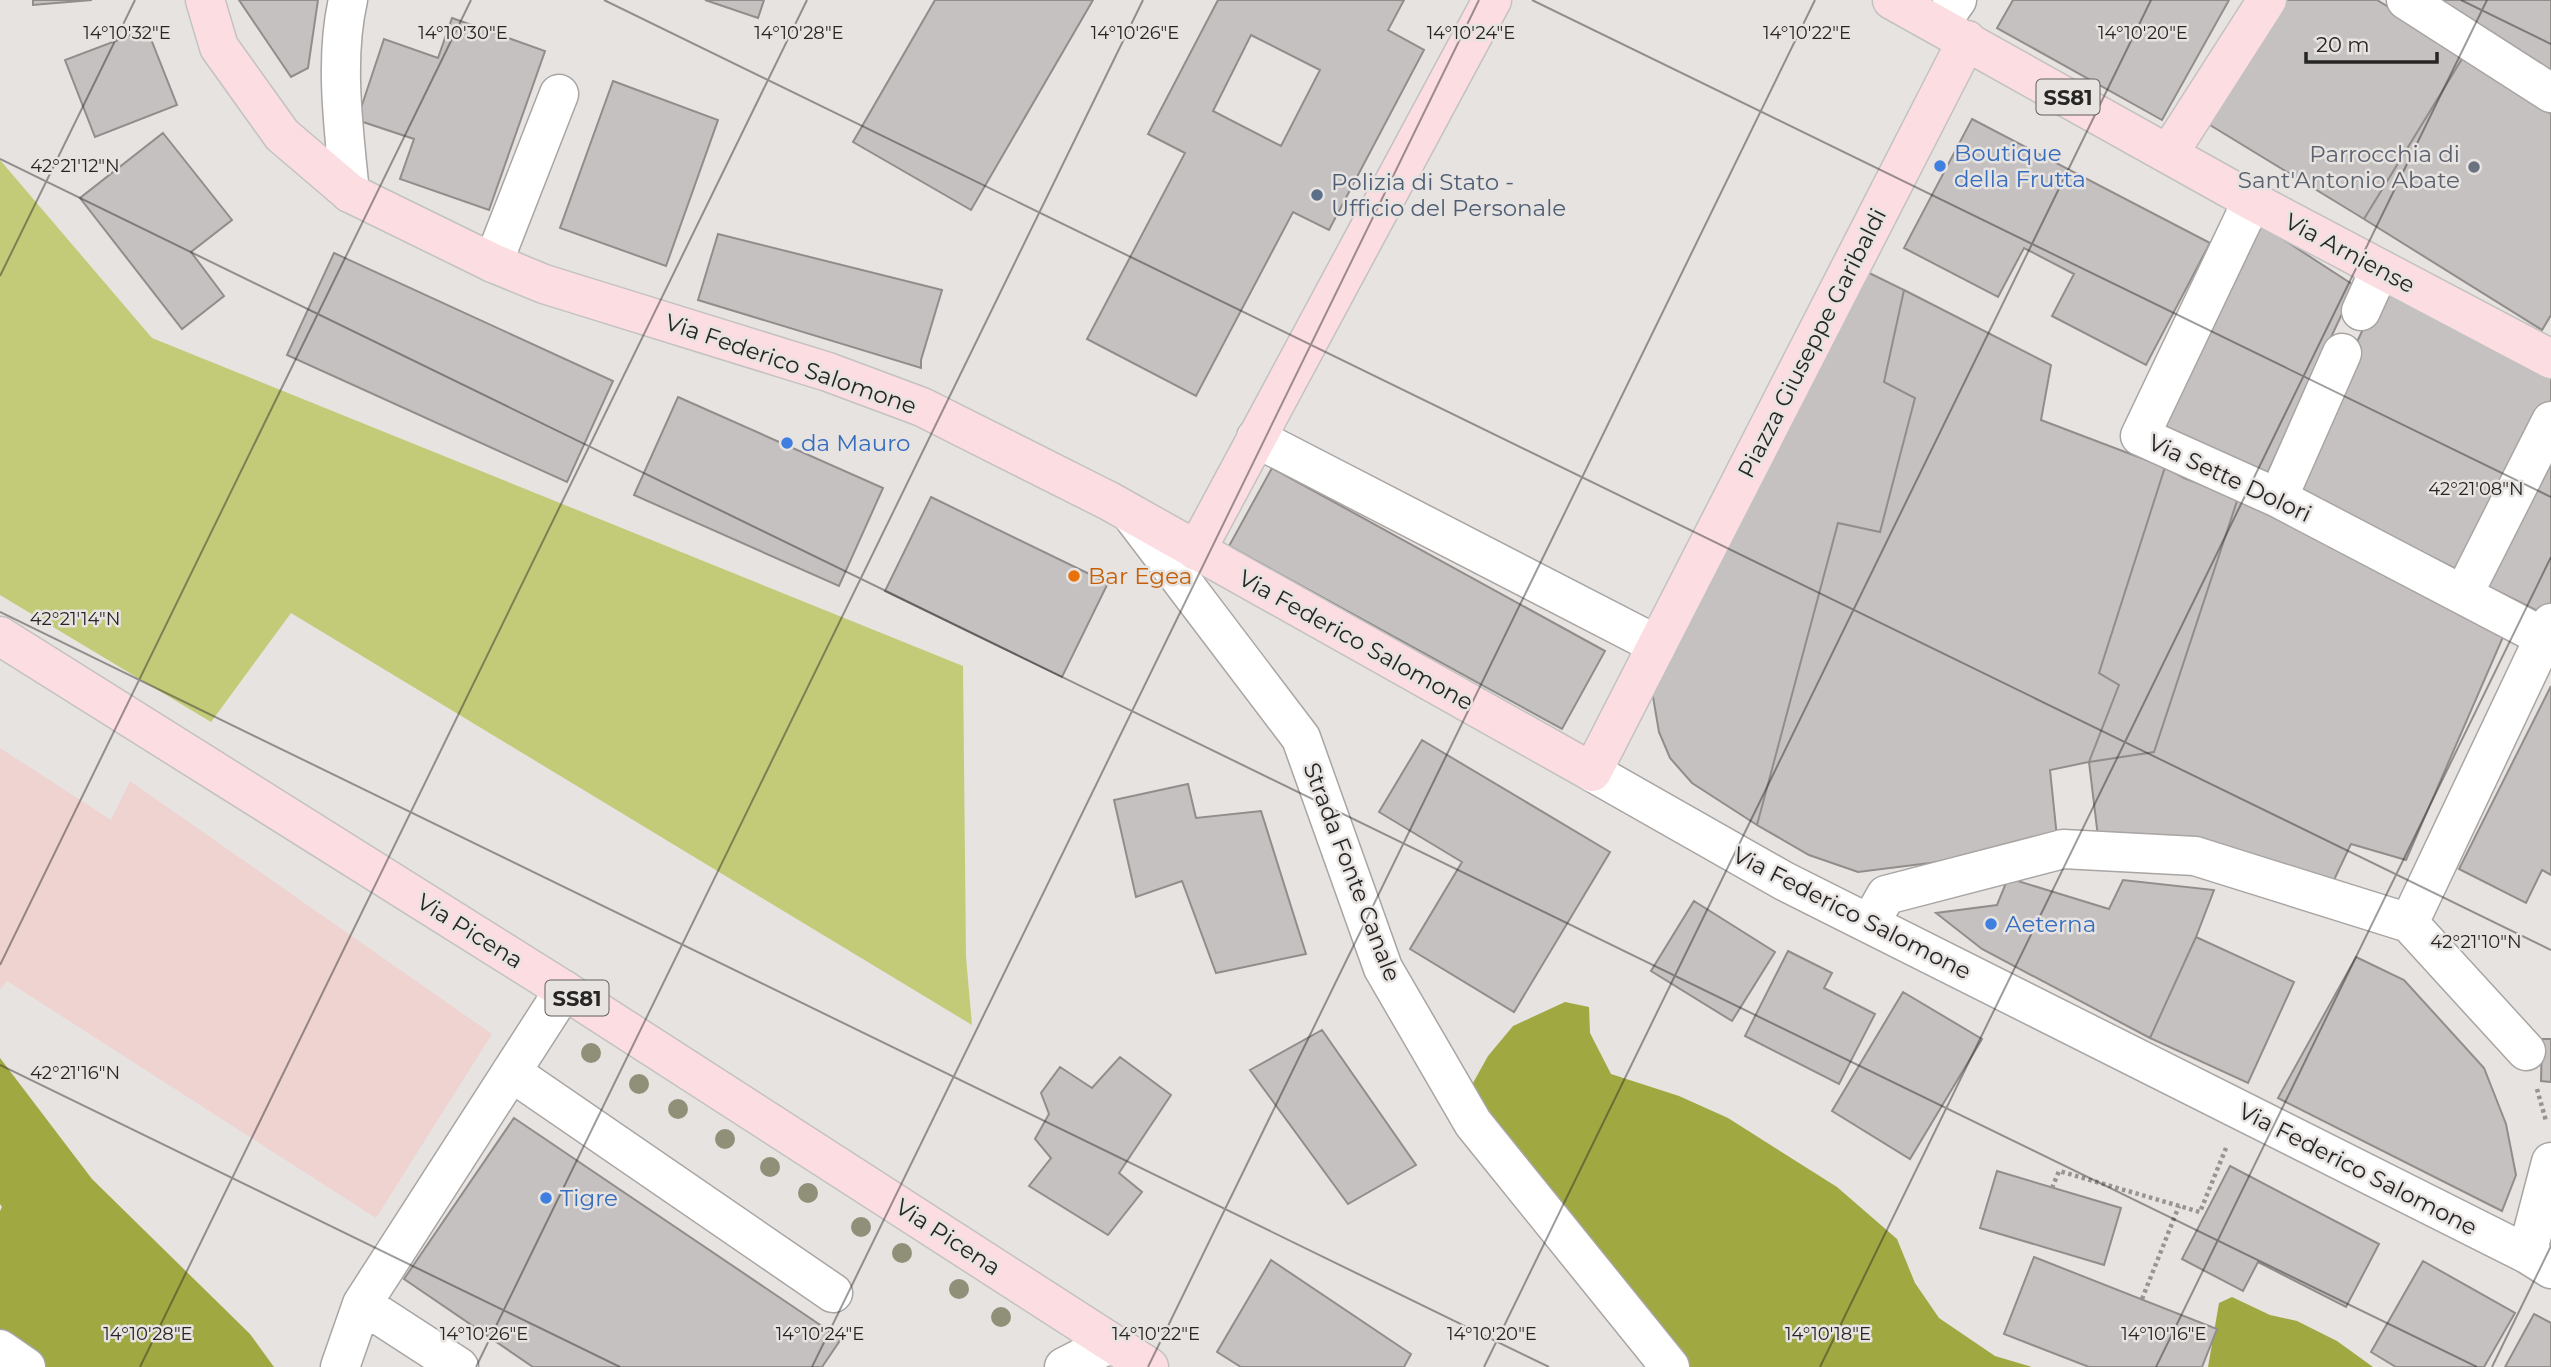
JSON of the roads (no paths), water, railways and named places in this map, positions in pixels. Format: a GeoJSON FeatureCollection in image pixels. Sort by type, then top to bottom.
{"type":"FeatureCollection","features":[{"type":"Feature","properties":{"kind":"main road","name":"Via Federico Salomone"},"geometry":{"type":"LineString","coordinates":[[205,0],[219,47],[282,135],[350,193],[544,284],[828,372],[922,407],[1131,514],[1592,772]]}},
{"type":"Feature","properties":{"kind":"main road"},"geometry":{"type":"LineString","coordinates":[[1196,551],[1492,0]]}},
{"type":"Feature","properties":{"kind":"main road","name":"SS81"},"geometry":{"type":"LineString","coordinates":[[1892,0],[1954,22]]}},
{"type":"Feature","properties":{"kind":"main road"},"geometry":{"type":"LineString","coordinates":[[2169,153],[2267,0]]}},
{"type":"Feature","properties":{"kind":"main road","name":"Via Arniense"},"geometry":{"type":"LineString","coordinates":[[1954,22],[2252,201],[2549,355]]}},
{"type":"Feature","properties":{"kind":"main road","name":"Piazza Giuseppe Garibaldi"},"geometry":{"type":"LineString","coordinates":[[1592,772],[1657,645],[1954,22]]}},
{"type":"Feature","properties":{"kind":"main road","name":"Via Picena"},"geometry":{"type":"LineString","coordinates":[[0,636],[564,990],[1149,1367]]}},
{"type":"Feature","properties":{"kind":"street"},"geometry":{"type":"LineString","coordinates":[[348,0],[344,17],[341,106],[350,193]]}},
{"type":"Feature","properties":{"kind":"street"},"geometry":{"type":"LineString","coordinates":[[2406,0],[2551,93]]}},
{"type":"Feature","properties":{"kind":"street"},"geometry":{"type":"LineString","coordinates":[[493,262],[559,94]]}},
{"type":"Feature","properties":{"kind":"street","name":"Via Sette Dolori"},"geometry":{"type":"LineString","coordinates":[[2252,201],[2140,436],[2278,498],[2463,595],[2548,634]]}},
{"type":"Feature","properties":{"kind":"street"},"geometry":{"type":"LineString","coordinates":[[2361,311],[2380,269]]}},
{"type":"Feature","properties":{"kind":"street"},"geometry":{"type":"LineString","coordinates":[[2278,498],[2342,353]]}},
{"type":"Feature","properties":{"kind":"street"},"geometry":{"type":"LineString","coordinates":[[2463,595],[2551,421]]}},
{"type":"Feature","properties":{"kind":"street"},"geometry":{"type":"LineString","coordinates":[[1256,438],[1657,645]]}},
{"type":"Feature","properties":{"kind":"street","name":"Strada Fonte Canale"},"geometry":{"type":"LineString","coordinates":[[1131,514],[1301,738],[1383,968],[1473,1123],[1670,1367]]}},
{"type":"Feature","properties":{"kind":"street"},"geometry":{"type":"LineString","coordinates":[[2409,923],[2548,634]]}},
{"type":"Feature","properties":{"kind":"street","name":"Via Federico Salomone"},"geometry":{"type":"LineString","coordinates":[[1592,772],[1784,881],[2539,1261]]}},
{"type":"Feature","properties":{"kind":"street"},"geometry":{"type":"LineString","coordinates":[[1870,923],[1886,895],[2063,849],[2195,856],[2409,923],[2526,1051]]}},
{"type":"Feature","properties":{"kind":"street"},"geometry":{"type":"LineString","coordinates":[[340,1367],[362,1304],[564,990]]}},
{"type":"Feature","properties":{"kind":"street"},"geometry":{"type":"LineString","coordinates":[[511,1072],[833,1293]]}},
{"type":"Feature","properties":{"kind":"street"},"geometry":{"type":"LineString","coordinates":[[2539,1261],[2549,1144]]}},
{"type":"Feature","properties":{"kind":"street"},"geometry":{"type":"LineString","coordinates":[[362,1304],[459,1367]]}},
{"type":"Feature","properties":{"kind":"street"},"geometry":{"type":"LineString","coordinates":[[1064,1367],[1111,1343]]}},
{"type":"Feature","properties":{"kind":"street"},"geometry":{"type":"LineString","coordinates":[[0,1349],[26,1367]]}},
{"type":"Feature","properties":{"kind":"place","name":"Boutique della Frutta"},"geometry":{"type":"Point","coordinates":[1940,166]}},
{"type":"Feature","properties":{"kind":"place","name":"Parrocchia di Sant'Antonio Abate"},"geometry":{"type":"Point","coordinates":[2474,167]}},
{"type":"Feature","properties":{"kind":"place","name":"Polizia di Stato - Ufficio del Personale"},"geometry":{"type":"Point","coordinates":[1317,195]}},
{"type":"Feature","properties":{"kind":"place","name":"da Mauro"},"geometry":{"type":"Point","coordinates":[787,443]}},
{"type":"Feature","properties":{"kind":"place","name":"Bar Egea"},"geometry":{"type":"Point","coordinates":[1074,576]}},
{"type":"Feature","properties":{"kind":"place","name":"Aeterna"},"geometry":{"type":"Point","coordinates":[1991,924]}},
{"type":"Feature","properties":{"kind":"place","name":"Tigre"},"geometry":{"type":"Point","coordinates":[546,1198]}}]}
